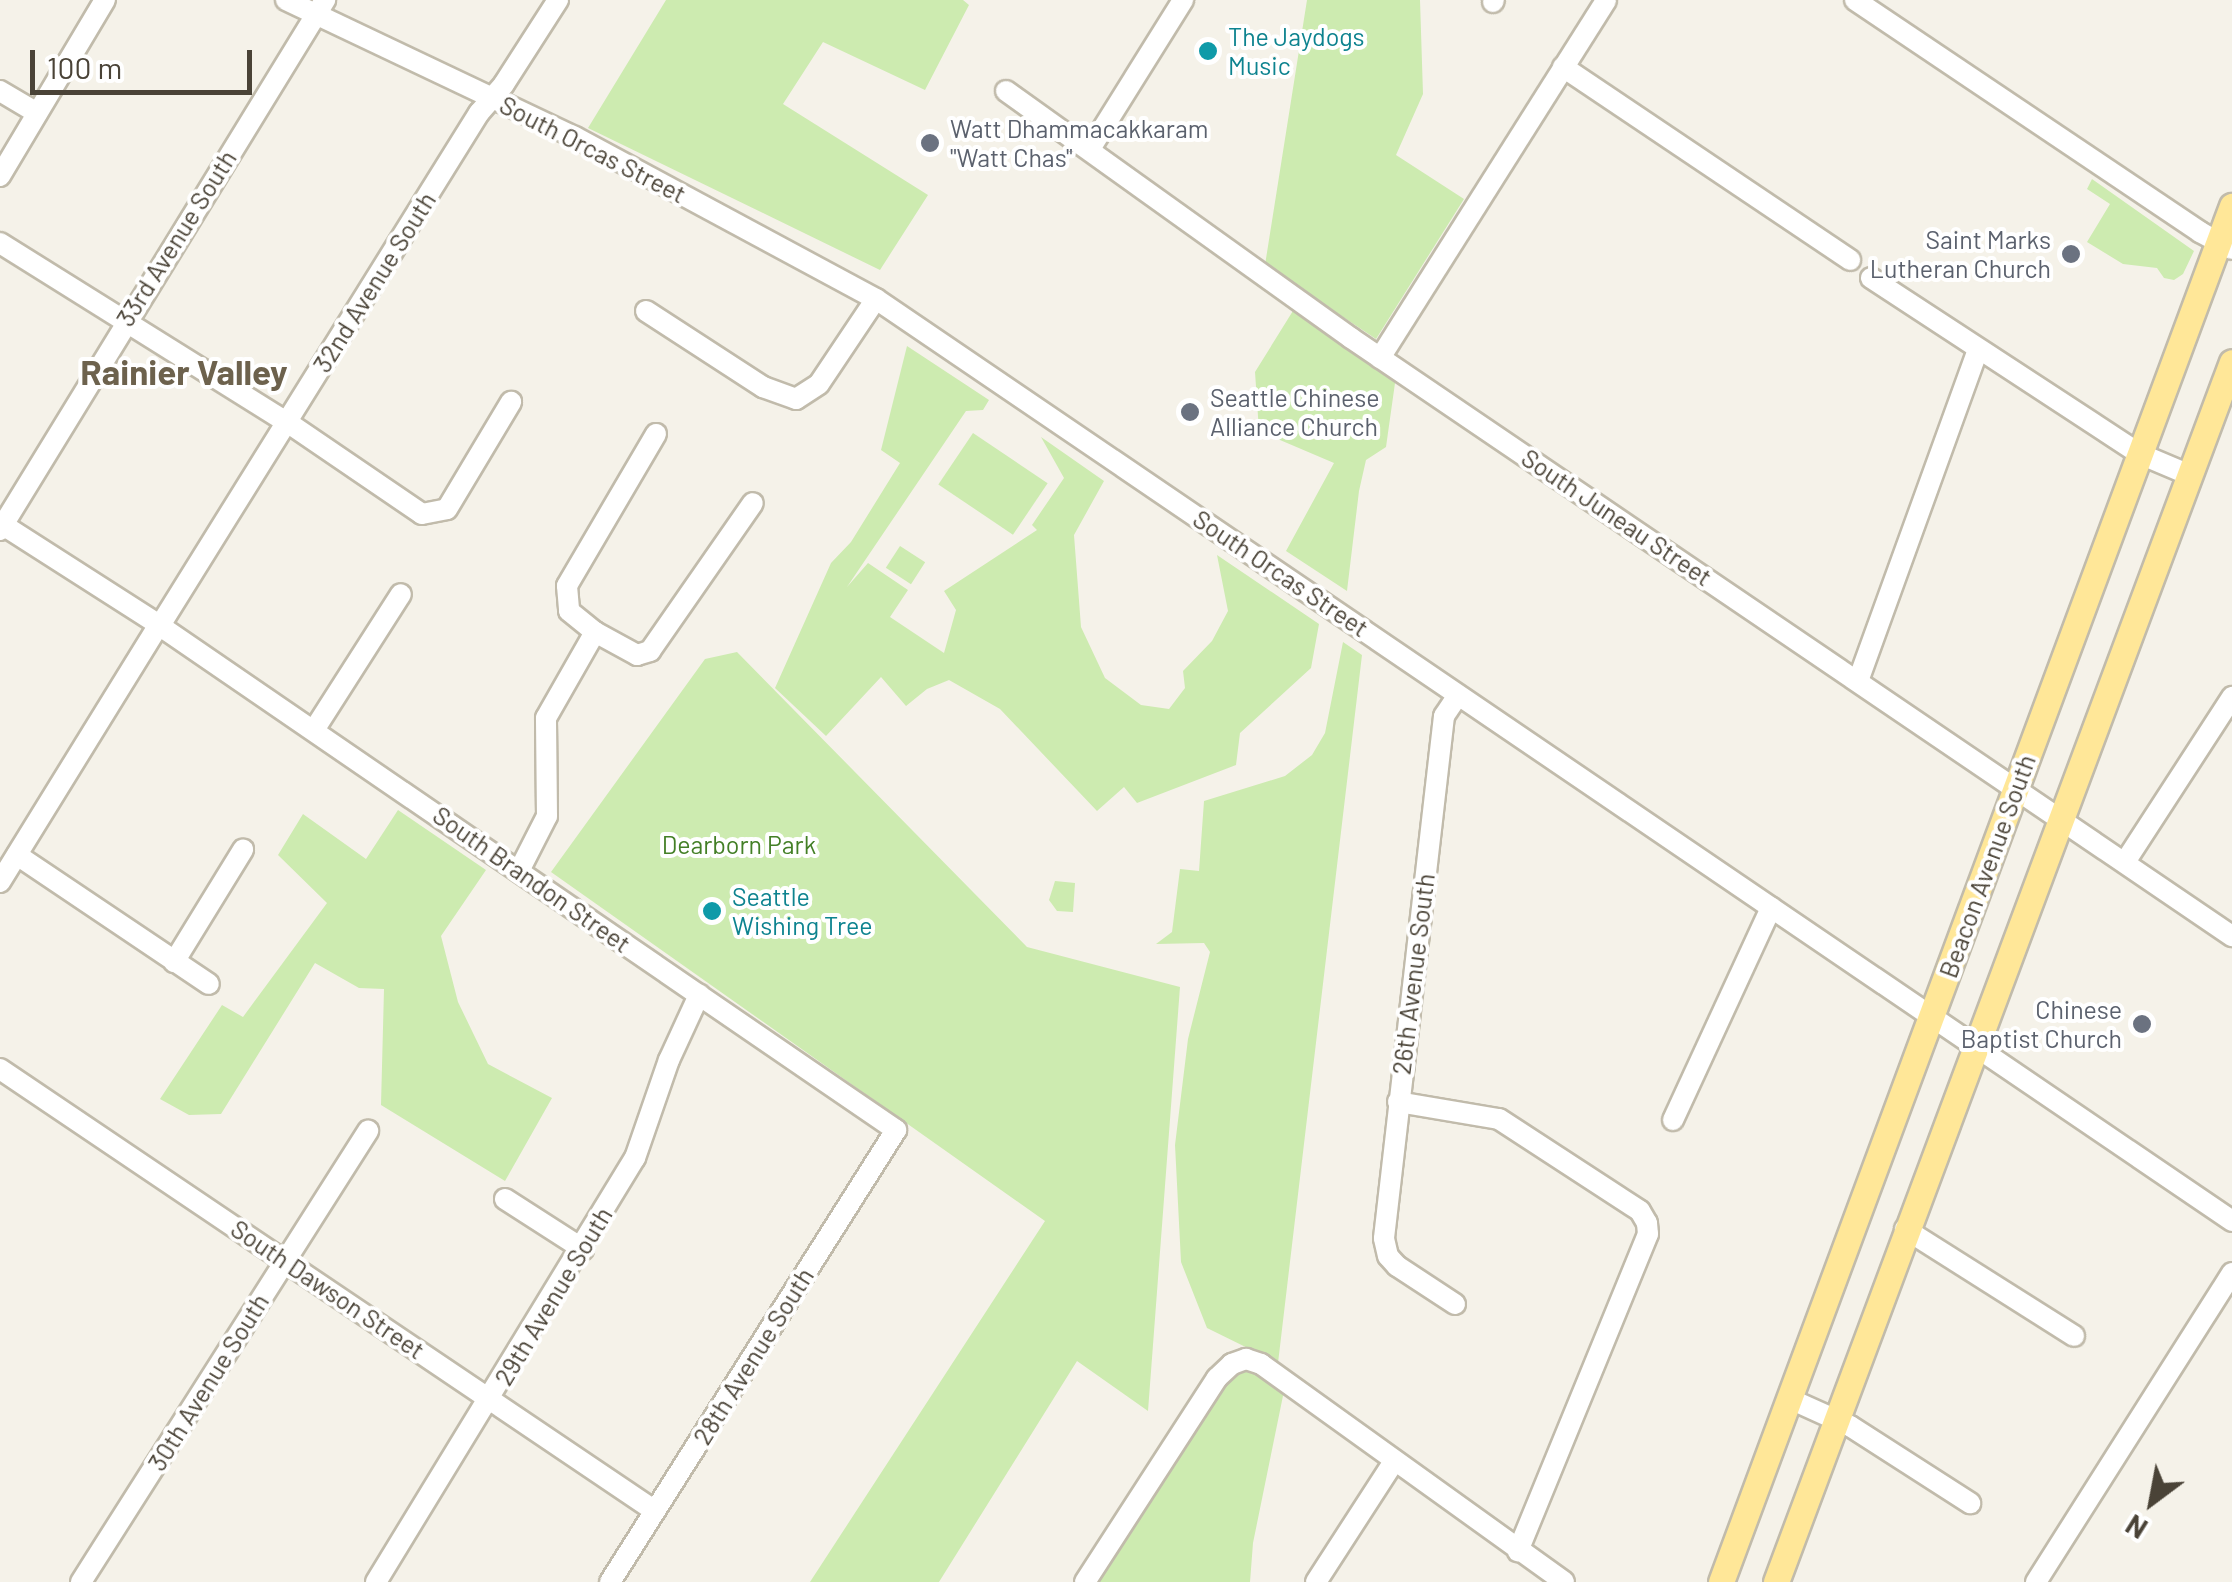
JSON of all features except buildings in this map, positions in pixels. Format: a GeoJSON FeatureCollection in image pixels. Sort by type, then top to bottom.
{"type":"FeatureCollection","features":[{"type":"Feature","properties":{"kind":"main road","name":"Beacon Avenue South"},"geometry":{"type":"LineString","coordinates":[[1721,1582],[2140,454],[2225,246],[2232,206]]}},
{"type":"Feature","properties":{"kind":"main road","name":"Beacon Avenue South"},"geometry":{"type":"LineString","coordinates":[[1776,1582],[2232,362]]}},
{"type":"Feature","properties":{"kind":"street"},"geometry":{"type":"LineString","coordinates":[[0,176],[105,0]]}},
{"type":"Feature","properties":{"kind":"street","name":"South Orcas Street"},"geometry":{"type":"LineString","coordinates":[[286,0],[320,7],[782,245],[876,299],[2232,1221]]}},
{"type":"Feature","properties":{"kind":"street","name":"32nd Avenue South"},"geometry":{"type":"LineString","coordinates":[[0,882],[491,98],[558,0]]}},
{"type":"Feature","properties":{"kind":"street"},"geometry":{"type":"LineString","coordinates":[[1090,150],[1183,0]]}},
{"type":"Feature","properties":{"kind":"street"},"geometry":{"type":"LineString","coordinates":[[1380,358],[1606,0]]}},
{"type":"Feature","properties":{"kind":"street"},"geometry":{"type":"LineString","coordinates":[[1855,0],[2225,246]]}},
{"type":"Feature","properties":{"kind":"street","name":"33rd Avenue South"},"geometry":{"type":"LineString","coordinates":[[1,526],[320,7]]}},
{"type":"Feature","properties":{"kind":"street"},"geometry":{"type":"LineString","coordinates":[[1563,67],[1850,260]]}},
{"type":"Feature","properties":{"kind":"street"},"geometry":{"type":"LineString","coordinates":[[0,91],[37,114]]}},
{"type":"Feature","properties":{"kind":"street","name":"South Juneau Street"},"geometry":{"type":"LineString","coordinates":[[1006,91],[1380,358],[2232,936]]}},
{"type":"Feature","properties":{"kind":"street"},"geometry":{"type":"LineString","coordinates":[[0,243],[287,422],[422,514],[447,509],[512,402]]}},
{"type":"Feature","properties":{"kind":"street"},"geometry":{"type":"LineString","coordinates":[[1871,278],[2140,454],[2190,476]]}},
{"type":"Feature","properties":{"kind":"street"},"geometry":{"type":"LineString","coordinates":[[646,310],[763,387],[796,399],[806,397],[819,384],[876,299]]}},
{"type":"Feature","properties":{"kind":"street"},"geometry":{"type":"LineString","coordinates":[[1858,681],[1978,348]]}},
{"type":"Feature","properties":{"kind":"street"},"geometry":{"type":"LineString","coordinates":[[656,434],[566,586],[564,598],[569,611],[594,632],[637,655],[650,652],[752,502]]}},
{"type":"Feature","properties":{"kind":"street","name":"South Brandon Street"},"geometry":{"type":"LineString","coordinates":[[1,526],[160,625],[896,1130]]}},
{"type":"Feature","properties":{"kind":"street"},"geometry":{"type":"LineString","coordinates":[[314,730],[401,594]]}},
{"type":"Feature","properties":{"kind":"street"},"geometry":{"type":"LineString","coordinates":[[520,869],[546,816],[546,718],[594,632]]}},
{"type":"Feature","properties":{"kind":"street","name":"26th Avenue South"},"geometry":{"type":"LineString","coordinates":[[1455,1304],[1388,1256],[1384,1238],[1444,716],[1458,696]]}},
{"type":"Feature","properties":{"kind":"street"},"geometry":{"type":"LineString","coordinates":[[2125,862],[2232,696]]}},
{"type":"Feature","properties":{"kind":"street"},"geometry":{"type":"LineString","coordinates":[[174,962],[243,850]]}},
{"type":"Feature","properties":{"kind":"street"},"geometry":{"type":"LineString","coordinates":[[16,855],[209,984]]}},
{"type":"Feature","properties":{"kind":"street"},"geometry":{"type":"LineString","coordinates":[[1673,1120],[1714,1022],[1771,908]]}},
{"type":"Feature","properties":{"kind":"street","name":"29th Avenue South"},"geometry":{"type":"LineString","coordinates":[[376,1582],[583,1250],[649,1129],[669,1060],[699,995]]}},
{"type":"Feature","properties":{"kind":"street","name":"South Dawson Street"},"geometry":{"type":"LineString","coordinates":[[0,1068],[655,1511]]}},
{"type":"Feature","properties":{"kind":"street"},"geometry":{"type":"LineString","coordinates":[[1398,1102],[1499,1119],[1640,1210],[1647,1223],[1648,1234],[1518,1551]]}},
{"type":"Feature","properties":{"kind":"street","name":"30th Avenue South"},"geometry":{"type":"LineString","coordinates":[[81,1582],[368,1130]]}},
{"type":"Feature","properties":{"kind":"street","name":"28th Avenue South"},"geometry":{"type":"LineString","coordinates":[[610,1582],[896,1130]]}},
{"type":"Feature","properties":{"kind":"street"},"geometry":{"type":"LineString","coordinates":[[505,1199],[583,1250]]}},
{"type":"Feature","properties":{"kind":"street"},"geometry":{"type":"LineString","coordinates":[[1906,1229],[2074,1336]]}},
{"type":"Feature","properties":{"kind":"street"},"geometry":{"type":"LineString","coordinates":[[2036,1582],[2232,1273]]}},
{"type":"Feature","properties":{"kind":"street"},"geometry":{"type":"LineString","coordinates":[[1085,1582],[1217,1378],[1232,1364],[1246,1360],[1261,1364],[1555,1580]]}},
{"type":"Feature","properties":{"kind":"street"},"geometry":{"type":"LineString","coordinates":[[1790,1399],[1836,1420],[1970,1502]]}},
{"type":"Feature","properties":{"kind":"street"},"geometry":{"type":"LineString","coordinates":[[1316,1582],[1393,1462]]}},
{"type":"Feature","properties":{"kind":"green space"},"geometry":{"type":"Polygon","coordinates":[[[666,0],[963,0],[969,5],[925,90],[823,42],[783,104],[928,195],[880,270],[588,128],[666,0]]]}},
{"type":"Feature","properties":{"kind":"green space"},"geometry":{"type":"Polygon","coordinates":[[[1307,0],[1420,0],[1423,94],[1396,155],[1464,199],[1376,339],[1265,265],[1307,0]]]}},
{"type":"Feature","properties":{"kind":"green space"},"geometry":{"type":"Polygon","coordinates":[[[2092,179],[2194,251],[2183,274],[2174,280],[2164,278],[2157,268],[2123,264],[2087,242],[2110,204],[2087,189],[2092,179]]]}},
{"type":"Feature","properties":{"kind":"green space"},"geometry":{"type":"Polygon","coordinates":[[[1296,306],[1396,376],[1386,447],[1366,460],[1347,591],[1286,551],[1334,463],[1259,431],[1255,372],[1296,306]]]}},
{"type":"Feature","properties":{"kind":"green space"},"geometry":{"type":"Polygon","coordinates":[[[907,346],[989,400],[983,410],[966,411],[847,587],[868,563],[908,590],[890,617],[944,653],[956,610],[944,591],[1037,530],[1032,525],[1064,478],[1041,437],[1104,481],[1074,535],[1081,627],[1105,678],[1141,705],[1169,709],[1185,688],[1183,671],[1212,641],[1228,611],[1217,555],[1319,624],[1311,668],[1240,733],[1236,765],[1137,803],[1124,787],[1097,811],[1000,709],[949,680],[927,689],[906,706],[881,677],[826,736],[775,688],[831,563],[851,542],[900,463],[881,450],[907,346]]]}},
{"type":"Feature","properties":{"kind":"green space"},"geometry":{"type":"Polygon","coordinates":[[[973,433],[1048,483],[1013,535],[938,484],[973,433]]]}},
{"type":"Feature","properties":{"kind":"green space"},"geometry":{"type":"Polygon","coordinates":[[[900,546],[925,562],[911,584],[886,568],[900,546]]]}},
{"type":"Feature","properties":{"kind":"green space"},"geometry":{"type":"Polygon","coordinates":[[[1343,642],[1362,655],[1278,1363],[1207,1328],[1181,1262],[1175,1145],[1188,1039],[1210,952],[1204,943],[1156,944],[1172,932],[1180,869],[1199,871],[1204,801],[1285,776],[1312,755],[1325,733],[1343,642]]]}},
{"type":"Feature","properties":{"kind":"green space","name":"Dearborn Park"},"geometry":{"type":"Polygon","coordinates":[[[737,652],[1027,947],[1180,987],[1148,1411],[1077,1361],[939,1582],[810,1582],[1045,1221],[551,872],[705,659],[737,652]]]}},
{"type":"Feature","properties":{"kind":"green space"},"geometry":{"type":"Polygon","coordinates":[[[398,810],[486,870],[441,936],[458,1002],[488,1064],[552,1098],[505,1181],[381,1105],[384,989],[359,988],[315,963],[221,1114],[189,1115],[160,1099],[222,1005],[243,1017],[327,903],[278,855],[303,814],[366,859],[398,810]]]}},
{"type":"Feature","properties":{"kind":"green space"},"geometry":{"type":"Polygon","coordinates":[[[1055,881],[1075,883],[1073,912],[1057,911],[1049,900],[1055,881]]]}},
{"type":"Feature","properties":{"kind":"green space"},"geometry":{"type":"Polygon","coordinates":[[[1247,1366],[1285,1386],[1253,1543],[1250,1582],[1096,1582],[1236,1368],[1247,1366]]]}},
{"type":"Feature","properties":{"kind":"place","name":"The Jaydogs Music"},"geometry":{"type":"Point","coordinates":[1208,51]}},
{"type":"Feature","properties":{"kind":"place","name":"Watt Dhammacakkaram \"Watt Chas\""},"geometry":{"type":"Point","coordinates":[930,143]}},
{"type":"Feature","properties":{"kind":"place","name":"Saint Marks Lutheran Church"},"geometry":{"type":"Point","coordinates":[2071,254]}},
{"type":"Feature","properties":{"kind":"place","name":"Seattle Chinese Alliance Church"},"geometry":{"type":"Point","coordinates":[1190,412]}},
{"type":"Feature","properties":{"kind":"place","name":"Seattle Wishing Tree"},"geometry":{"type":"Point","coordinates":[712,911]}},
{"type":"Feature","properties":{"kind":"place","name":"Chinese Baptist Church"},"geometry":{"type":"Point","coordinates":[2142,1024]}},
{"type":"Feature","properties":{"kind":"district","name":"Rainier Valley"},"geometry":{"type":"Point","coordinates":[184,371]}}]}
